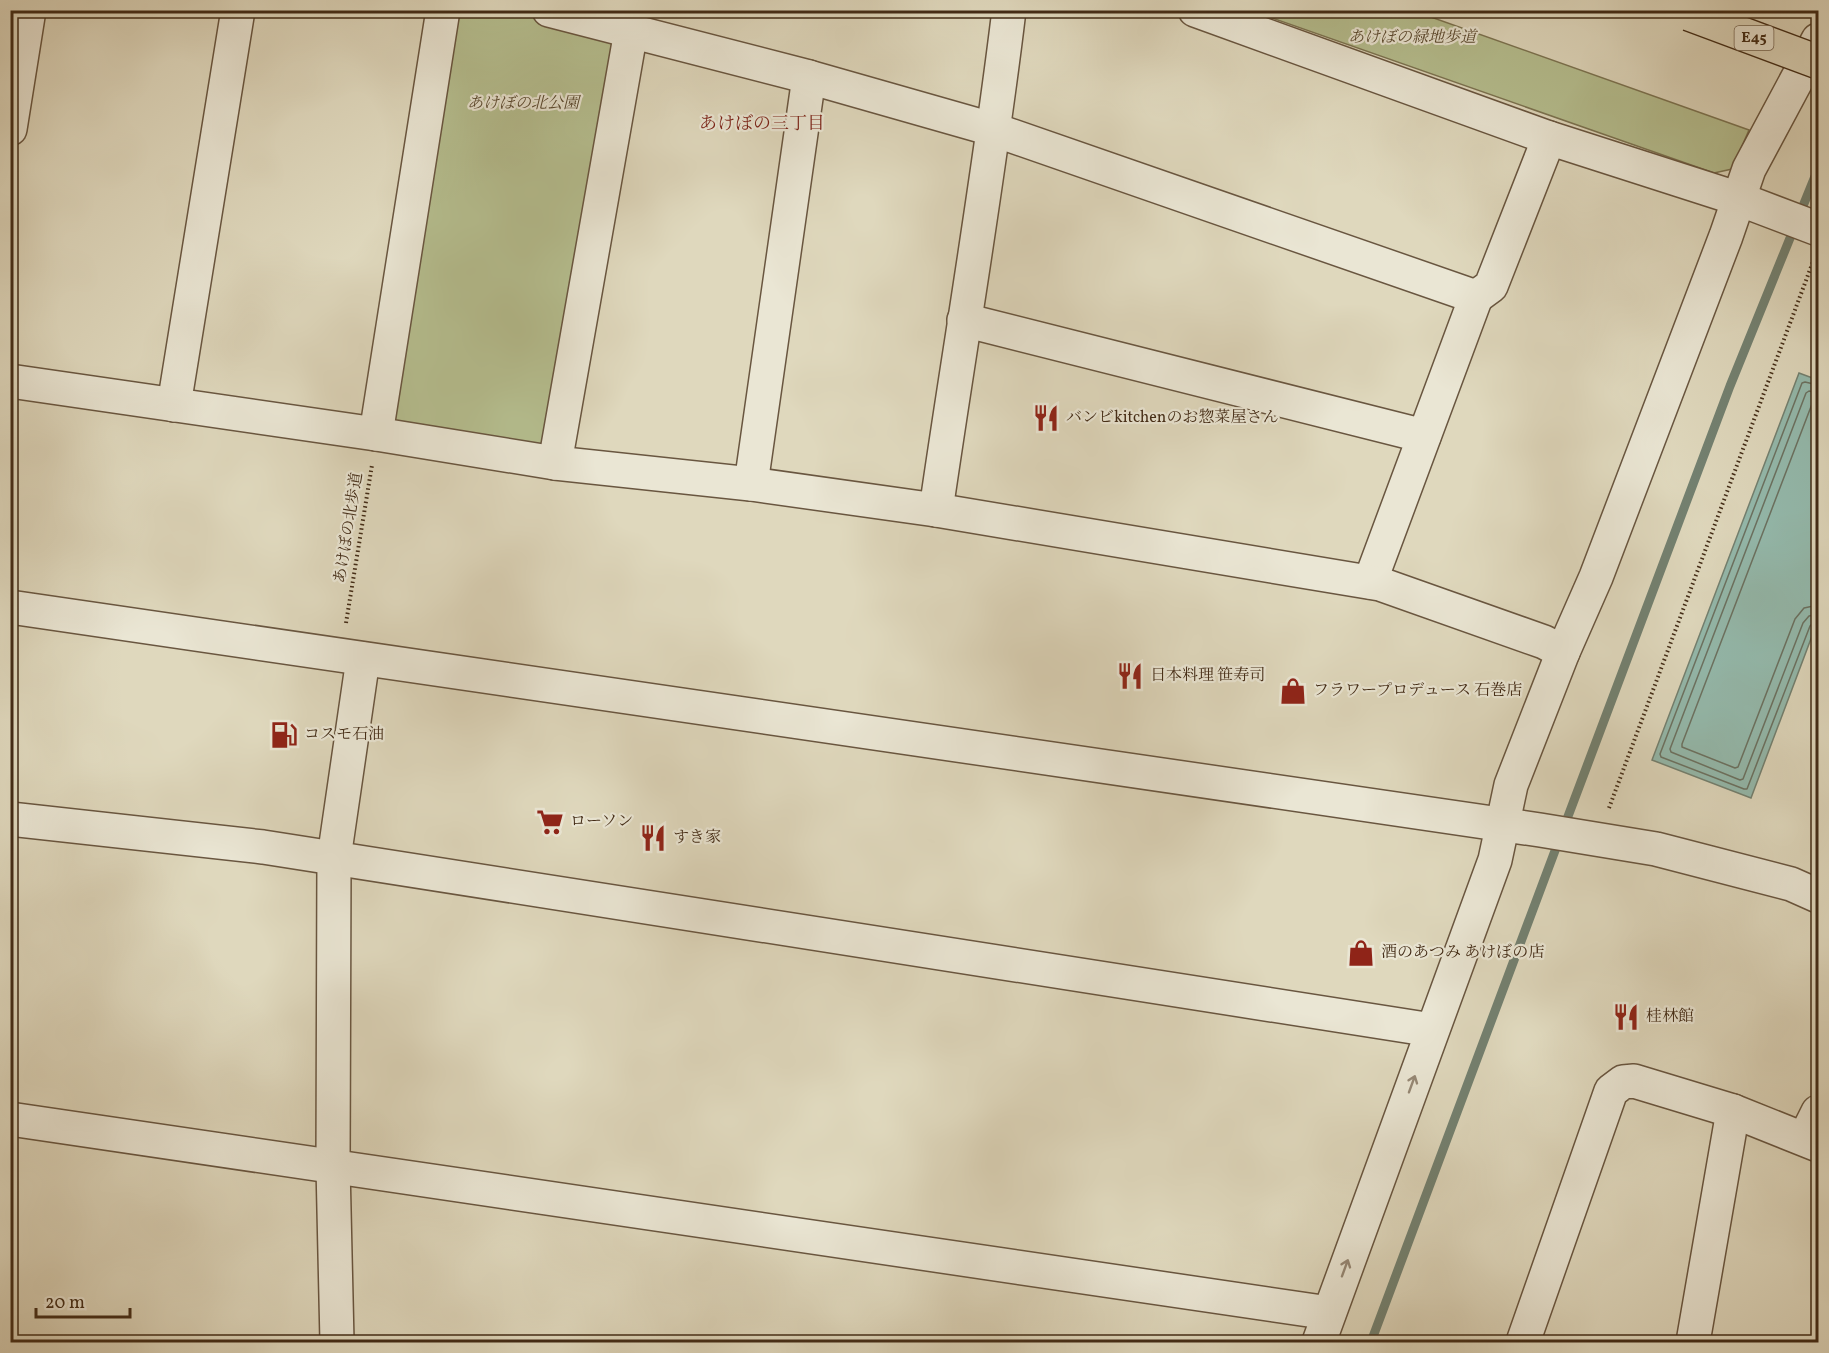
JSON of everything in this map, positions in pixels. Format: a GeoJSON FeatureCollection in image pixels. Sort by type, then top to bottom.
{"type":"FeatureCollection","features":[{"type":"Feature","properties":{"kind":"highway","name":"E45"},"geometry":{"type":"LineString","coordinates":[[1689,14],[1818,62]]}},
{"type":"Feature","properties":{"kind":"street"},"geometry":{"type":"LineString","coordinates":[[10,129],[29,10]]}},
{"type":"Feature","properties":{"kind":"street"},"geometry":{"type":"LineString","coordinates":[[174,405],[237,10]]}},
{"type":"Feature","properties":{"kind":"street"},"geometry":{"type":"LineString","coordinates":[[376,434],[443,10]]}},
{"type":"Feature","properties":{"kind":"street"},"geometry":{"type":"LineString","coordinates":[[549,10],[809,78],[994,130],[1476,297]]}},
{"type":"Feature","properties":{"kind":"street"},"geometry":{"type":"LineString","coordinates":[[936,510],[994,130],[1009,10]]}},
{"type":"Feature","properties":{"kind":"street"},"geometry":{"type":"LineString","coordinates":[[1196,10],[1549,138],[1753,204],[1813,235]]}},
{"type":"Feature","properties":{"kind":"street"},"geometry":{"type":"LineString","coordinates":[[555,463],[631,31]]}},
{"type":"Feature","properties":{"kind":"street"},"geometry":{"type":"LineString","coordinates":[[10,1119],[333,1166],[1324,1328],[1495,860],[1511,785],[1563,652],[1753,204],[1749,169],[1818,40]]}},
{"type":"Feature","properties":{"kind":"street"},"geometry":{"type":"LineString","coordinates":[[751,484],[809,78]]}},
{"type":"Feature","properties":{"kind":"street"},"geometry":{"type":"LineString","coordinates":[[1370,582],[1476,297],[1491,286],[1549,138]]}},
{"type":"Feature","properties":{"kind":"street"},"geometry":{"type":"LineString","coordinates":[[964,320],[1425,435]]}},
{"type":"Feature","properties":{"kind":"street"},"geometry":{"type":"LineString","coordinates":[[10,381],[376,434],[555,463],[751,484],[936,510],[1370,582],[1544,642],[1563,652]]}},
{"type":"Feature","properties":{"kind":"street"},"geometry":{"type":"LineString","coordinates":[[10,607],[1543,830],[1600,828],[1656,849],[1791,884],[1818,896]]}},
{"type":"Feature","properties":{"kind":"street"},"geometry":{"type":"LineString","coordinates":[[337,1342],[333,1166],[334,858],[363,659]]}},
{"type":"Feature","properties":{"kind":"street"},"geometry":{"type":"LineString","coordinates":[[10,819],[263,847],[1432,1030]]}},
{"type":"Feature","properties":{"kind":"street"},"geometry":{"type":"LineString","coordinates":[[1523,1342],[1611,1091],[1623,1082],[1634,1081],[1733,1111],[1814,1132]]}},
{"type":"Feature","properties":{"kind":"street"},"geometry":{"type":"LineString","coordinates":[[1693,1342],[1733,1111]]}},
{"type":"Feature","properties":{"kind":"path"},"geometry":{"type":"LineString","coordinates":[[1600,828],[1813,235]]}},
{"type":"Feature","properties":{"kind":"path","name":"あけぼの北歩道"},"geometry":{"type":"LineString","coordinates":[[346,625],[376,434]]}},
{"type":"Feature","properties":{"kind":"green space","name":"あけぼの北公園"},"geometry":{"type":"Polygon","coordinates":[[[443,11],[549,11],[631,31],[555,463],[377,434],[443,11]]]}},
{"type":"Feature","properties":{"kind":"green space","name":"あけぼの緑地歩道"},"geometry":{"type":"Polygon","coordinates":[[[1252,11],[1414,11],[1749,130],[1732,169],[1714,173],[1252,11]]]}},
{"type":"Feature","properties":{"kind":"water"},"geometry":{"type":"Polygon","coordinates":[[[1799,373],[1818,380],[1818,620],[1751,798],[1652,760],[1799,373]]]}},
{"type":"Feature","properties":{"kind":"waterway"},"geometry":{"type":"LineString","coordinates":[[1564,827],[1730,386],[1818,169]]}},
{"type":"Feature","properties":{"kind":"waterway"},"geometry":{"type":"LineString","coordinates":[[1371,1342],[1559,840]]}},
{"type":"Feature","properties":{"kind":"place","name":"バンビkitchenのお惣菜屋さん"},"geometry":{"type":"Point","coordinates":[1046,418]}},
{"type":"Feature","properties":{"kind":"place","name":"日本料理 笹寿司"},"geometry":{"type":"Point","coordinates":[1130,676]}},
{"type":"Feature","properties":{"kind":"place","name":"フラワープロデュース 石巻店"},"geometry":{"type":"Point","coordinates":[1293,691]}},
{"type":"Feature","properties":{"kind":"place","name":"コスモ石油"},"geometry":{"type":"Point","coordinates":[284,735]}},
{"type":"Feature","properties":{"kind":"place","name":"ローソン"},"geometry":{"type":"Point","coordinates":[550,822]}},
{"type":"Feature","properties":{"kind":"place","name":"すき家"},"geometry":{"type":"Point","coordinates":[653,838]}},
{"type":"Feature","properties":{"kind":"place","name":"酒のあつみ あけぼの店"},"geometry":{"type":"Point","coordinates":[1361,953]}},
{"type":"Feature","properties":{"kind":"place","name":"桂林館"},"geometry":{"type":"Point","coordinates":[1626,1017]}},
{"type":"Feature","properties":{"kind":"district","name":"あけぼの三丁目"},"geometry":{"type":"Point","coordinates":[762,124]}}]}
